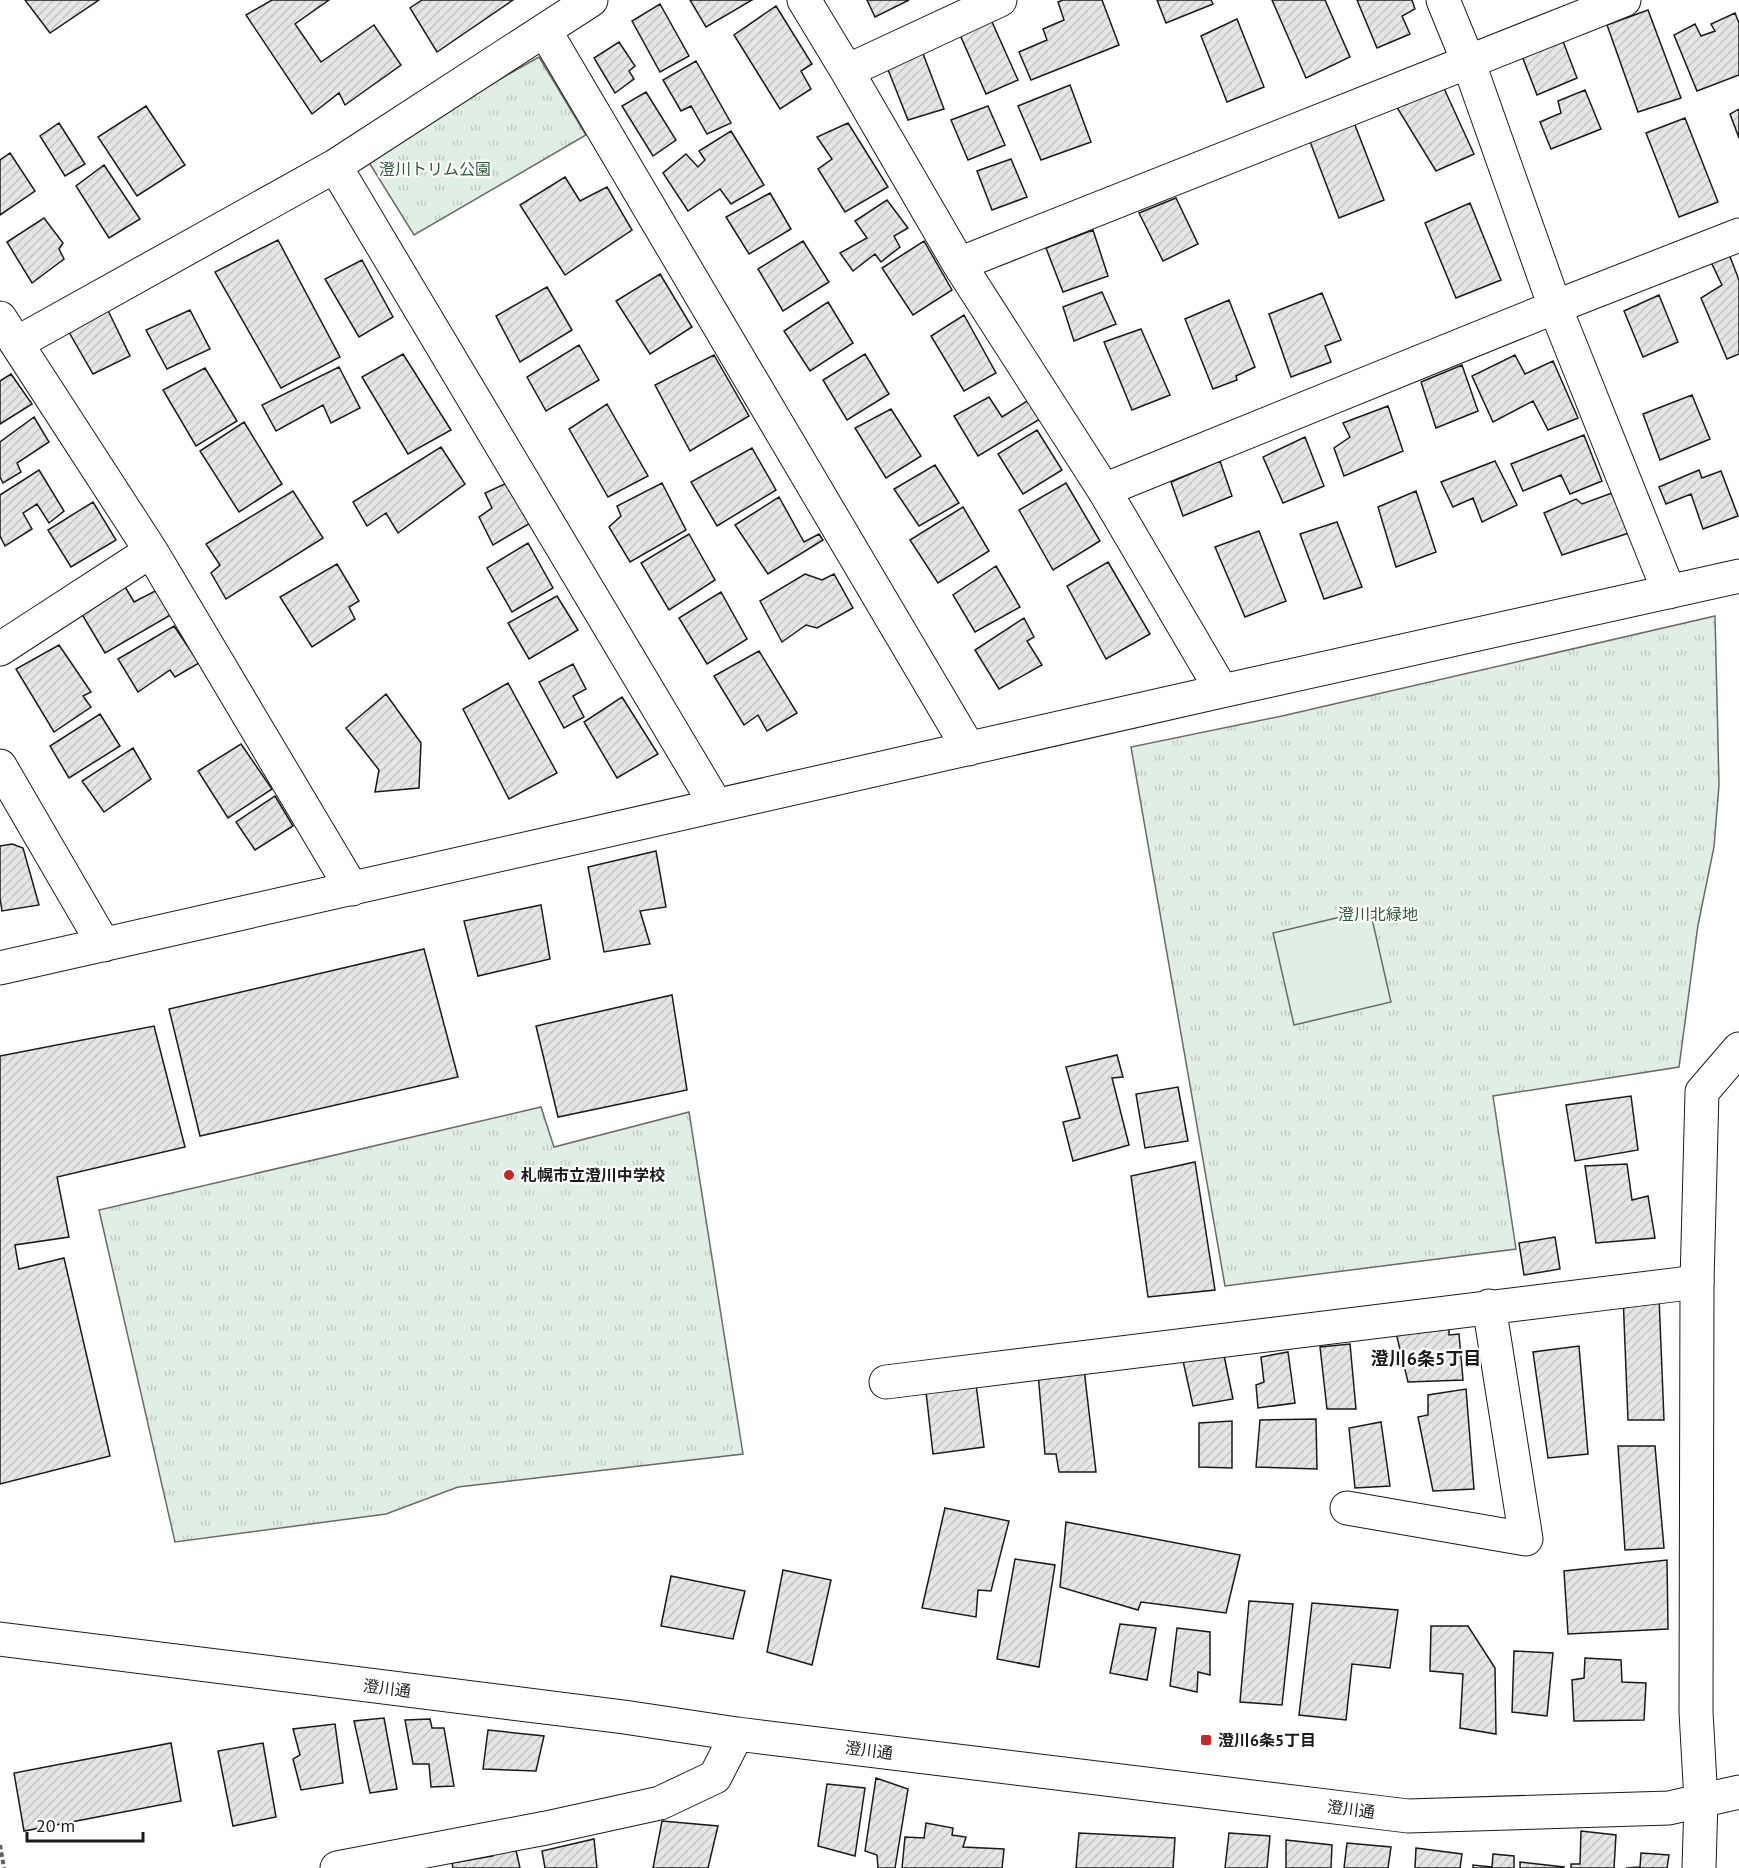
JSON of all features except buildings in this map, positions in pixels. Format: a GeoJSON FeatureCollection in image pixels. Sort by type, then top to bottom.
{"type":"FeatureCollection","features":[{"type":"Feature","properties":{"kind":"street"},"geometry":{"type":"LineString","coordinates":[[352,889],[151,551],[8,331],[335,166],[591,0]]}},
{"type":"Feature","properties":{"kind":"street"},"geometry":{"type":"LineString","coordinates":[[804,0],[958,264],[1104,490],[1222,691]]}},
{"type":"Feature","properties":{"kind":"street"},"geometry":{"type":"LineString","coordinates":[[847,71],[1000,0]]}},
{"type":"Feature","properties":{"kind":"street"},"geometry":{"type":"LineString","coordinates":[[1443,0],[1468,61],[1555,307],[1669,592]]}},
{"type":"Feature","properties":{"kind":"street"},"geometry":{"type":"LineString","coordinates":[[958,264],[1624,0]]}},
{"type":"Feature","properties":{"kind":"street"},"geometry":{"type":"LineString","coordinates":[[545,31],[969,749]]}},
{"type":"Feature","properties":{"kind":"street"},"geometry":{"type":"LineString","coordinates":[[335,166],[716,805]]}},
{"type":"Feature","properties":{"kind":"street"},"geometry":{"type":"LineString","coordinates":[[1104,490],[1739,235]]}},
{"type":"Feature","properties":{"kind":"street"},"geometry":{"type":"LineString","coordinates":[[0,649],[151,551]]}},
{"type":"Feature","properties":{"kind":"street"},"geometry":{"type":"LineString","coordinates":[[0,968],[1739,576]]}},
{"type":"Feature","properties":{"kind":"street"},"geometry":{"type":"LineString","coordinates":[[0,766],[104,945]]}},
{"type":"Feature","properties":{"kind":"street"},"geometry":{"type":"LineString","coordinates":[[1699,1857],[1701,1801],[1696,1712],[1697,1281],[1702,1092],[1739,1049]]}},
{"type":"Feature","properties":{"kind":"street"},"geometry":{"type":"LineString","coordinates":[[886,1382],[1697,1281]]}},
{"type":"Feature","properties":{"kind":"street"},"geometry":{"type":"LineString","coordinates":[[1347,1508],[1526,1539],[1489,1306]]}},
{"type":"Feature","properties":{"kind":"street","name":"澄川通"},"geometry":{"type":"LineString","coordinates":[[0,1639],[644,1720],[738,1734],[1408,1816],[1669,1808],[1739,1792]]}},
{"type":"Feature","properties":{"kind":"street"},"geometry":{"type":"LineString","coordinates":[[337,1868],[369,1865],[660,1803],[715,1777],[738,1734]]}},
{"type":"Feature","properties":{"kind":"path"},"geometry":{"type":"LineString","coordinates":[[0,1845],[4,1868]]}},
{"type":"Feature","properties":{"kind":"green space","name":"澄川トリム公園"},"geometry":{"type":"Polygon","coordinates":[[[539,57],[586,135],[414,235],[365,156],[539,57]]]}},
{"type":"Feature","properties":{"kind":"green space","name":"澄川北緑地"},"geometry":{"type":"Polygon","coordinates":[[[1715,616],[1719,785],[1714,847],[1698,925],[1679,1067],[1493,1096],[1516,1249],[1225,1286],[1131,747],[1282,716],[1715,616]]]}},
{"type":"Feature","properties":{"kind":"green space"},"geometry":{"type":"Polygon","coordinates":[[[1370,910],[1391,1002],[1294,1025],[1273,933],[1370,910]]]}},
{"type":"Feature","properties":{"kind":"green space"},"geometry":{"type":"Polygon","coordinates":[[[541,1107],[554,1147],[689,1112],[743,1454],[458,1487],[386,1514],[175,1542],[99,1210],[541,1107]]]}},
{"type":"Feature","properties":{"kind":"place","name":"札幌市立澄川中学校"},"geometry":{"type":"Point","coordinates":[509,1175]}},
{"type":"Feature","properties":{"kind":"place","name":"澄川6条5丁目"},"geometry":{"type":"Point","coordinates":[1206,1740]}},
{"type":"Feature","properties":{"kind":"district","name":"澄川6条5丁目"},"geometry":{"type":"Point","coordinates":[1426,1359]}}]}
